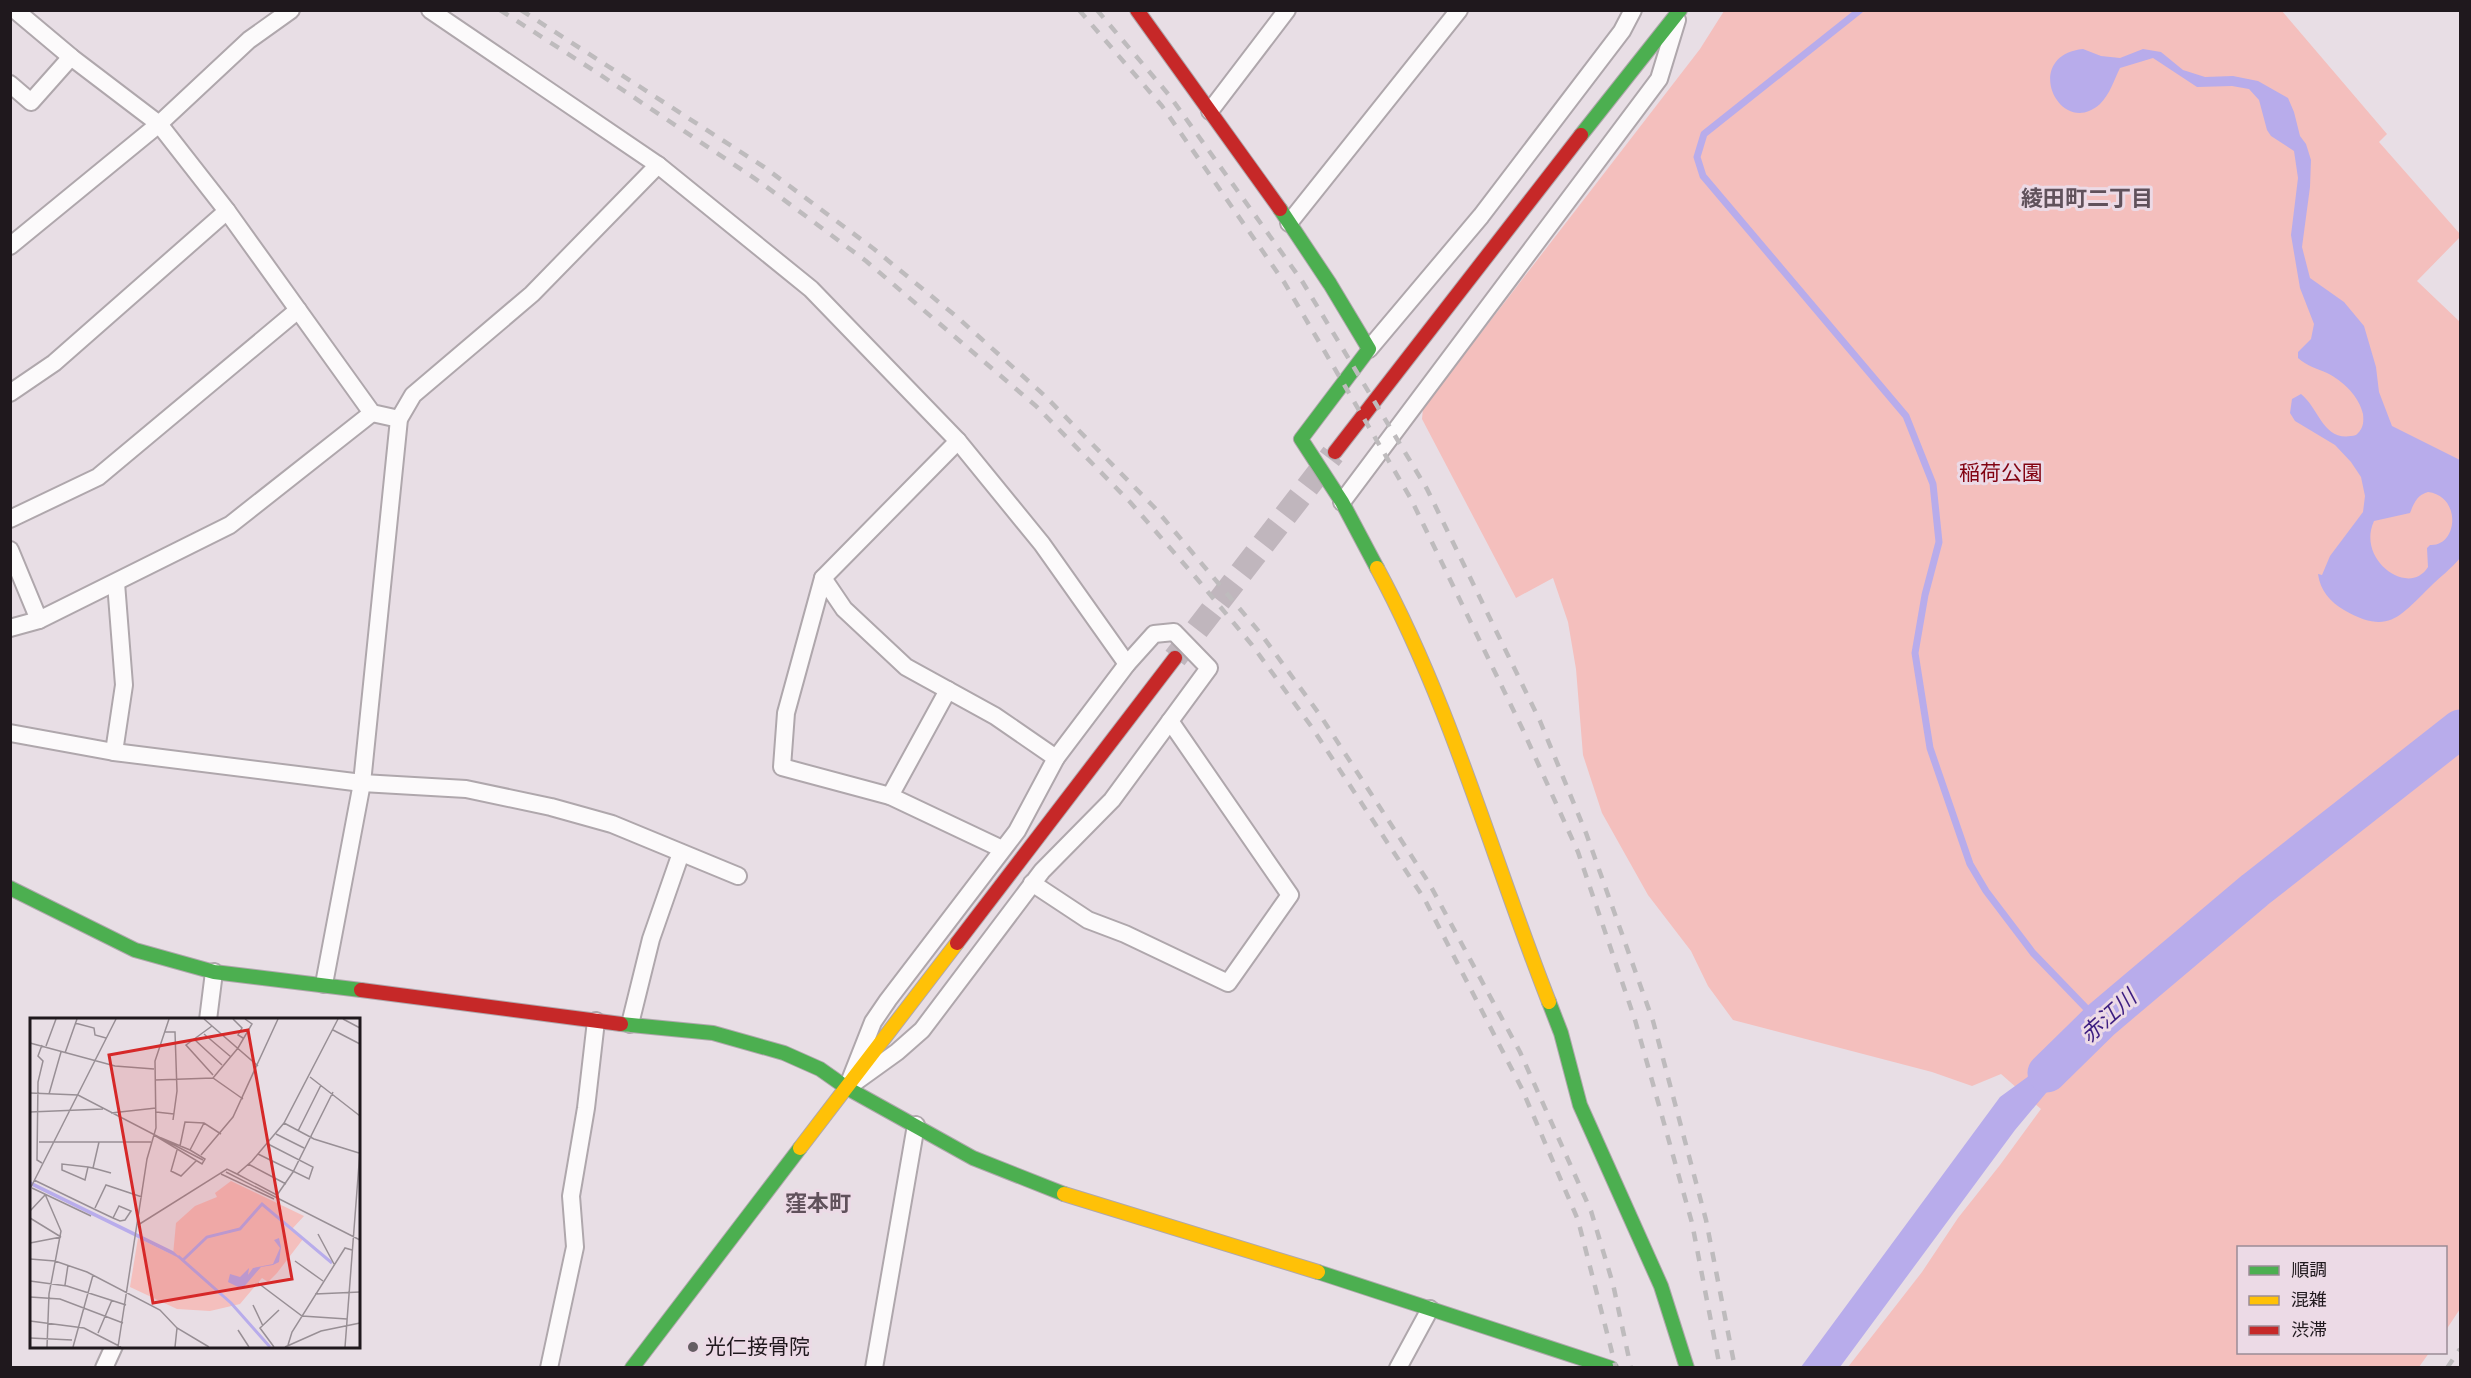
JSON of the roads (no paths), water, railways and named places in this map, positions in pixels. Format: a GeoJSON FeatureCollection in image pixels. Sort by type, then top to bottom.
{"type":"FeatureCollection","features":[{"type":"Feature","properties":{"kind":"street"},"geometry":{"type":"LineString","coordinates":[[15,10],[71,57],[159,124],[227,211],[372,413],[399,419]]}},
{"type":"Feature","properties":{"kind":"street"},"geometry":{"type":"LineString","coordinates":[[10,246],[159,124],[249,40],[291,10]]}},
{"type":"Feature","properties":{"kind":"street"},"geometry":{"type":"LineString","coordinates":[[430,10],[658,165],[811,289],[958,441],[1042,544],[1127,664]]}},
{"type":"Feature","properties":{"kind":"street"},"geometry":{"type":"LineString","coordinates":[[1137,10],[1289,223],[1330,284],[1369,349]]}},
{"type":"Feature","properties":{"kind":"street"},"geometry":{"type":"LineString","coordinates":[[1210,111],[1287,10]]}},
{"type":"Feature","properties":{"kind":"street"},"geometry":{"type":"LineString","coordinates":[[1289,223],[1459,10]]}},
{"type":"Feature","properties":{"kind":"street"},"geometry":{"type":"LineString","coordinates":[[1633,10],[1622,31],[1481,216],[1369,349],[1301,439],[1342,502],[1386,584],[1445,717],[1525,942],[1561,1033],[1580,1105],[1661,1286],[1687,1368]]}},
{"type":"Feature","properties":{"kind":"street"},"geometry":{"type":"LineString","coordinates":[[1342,502],[1659,79],[1680,11]]}},
{"type":"Feature","properties":{"kind":"street"},"geometry":{"type":"LineString","coordinates":[[1335,452],[1609,98],[1680,11]]}},
{"type":"Feature","properties":{"kind":"street"},"geometry":{"type":"LineString","coordinates":[[10,84],[32,102],[71,57]]}},
{"type":"Feature","properties":{"kind":"street"},"geometry":{"type":"LineString","coordinates":[[324,984],[362,783],[399,419],[413,395],[532,294],[658,165]]}},
{"type":"Feature","properties":{"kind":"street"},"geometry":{"type":"LineString","coordinates":[[10,393],[54,363],[227,211]]}},
{"type":"Feature","properties":{"kind":"street"},"geometry":{"type":"LineString","coordinates":[[10,519],[98,477],[298,310]]}},
{"type":"Feature","properties":{"kind":"street"},"geometry":{"type":"LineString","coordinates":[[10,628],[39,620],[230,525],[372,413]]}},
{"type":"Feature","properties":{"kind":"street"},"geometry":{"type":"LineString","coordinates":[[958,441],[823,578],[786,713],[782,767],[890,796],[1002,849]]}},
{"type":"Feature","properties":{"kind":"street"},"geometry":{"type":"LineString","coordinates":[[10,550],[39,620]]}},
{"type":"Feature","properties":{"kind":"street"},"geometry":{"type":"LineString","coordinates":[[823,578],[844,609],[906,667],[996,716],[1056,758]]}},
{"type":"Feature","properties":{"kind":"street"},"geometry":{"type":"LineString","coordinates":[[114,752],[124,685],[116,583]]}},
{"type":"Feature","properties":{"kind":"street"},"geometry":{"type":"LineString","coordinates":[[1174,632],[1209,668],[1112,800],[1032,883],[921,1030],[897,1052],[848,1088],[873,1022],[930,942],[1017,831],[1056,758],[1127,664],[1154,634],[1174,632]]}},
{"type":"Feature","properties":{"kind":"street"},"geometry":{"type":"LineString","coordinates":[[632,1368],[1175,658]]}},
{"type":"Feature","properties":{"kind":"street"},"geometry":{"type":"LineString","coordinates":[[890,796],[948,690]]}},
{"type":"Feature","properties":{"kind":"street"},"geometry":{"type":"LineString","coordinates":[[1032,883],[1088,920],[1125,934],[1228,983],[1290,896],[1170,721]]}},
{"type":"Feature","properties":{"kind":"street"},"geometry":{"type":"LineString","coordinates":[[10,733],[114,752],[362,783],[466,789],[551,807],[612,824],[738,876]]}},
{"type":"Feature","properties":{"kind":"street"},"geometry":{"type":"LineString","coordinates":[[630,1024],[651,939],[681,853]]}},
{"type":"Feature","properties":{"kind":"street"},"geometry":{"type":"LineString","coordinates":[[10,888],[135,950],[214,972],[491,1005],[596,1021],[713,1033],[784,1053],[820,1069],[848,1088],[973,1158],[1066,1195],[1281,1260],[1611,1368]]}},
{"type":"Feature","properties":{"kind":"street"},"geometry":{"type":"LineString","coordinates":[[208,1018],[214,972]]}},
{"type":"Feature","properties":{"kind":"street"},"geometry":{"type":"LineString","coordinates":[[549,1368],[575,1247],[571,1196],[586,1108],[596,1021]]}},
{"type":"Feature","properties":{"kind":"street"},"geometry":{"type":"LineString","coordinates":[[874,1368],[916,1125]]}},
{"type":"Feature","properties":{"kind":"street"},"geometry":{"type":"LineString","coordinates":[[1398,1368],[1430,1309]]}},
{"type":"Feature","properties":{"kind":"street"},"geometry":{"type":"LineString","coordinates":[[104,1368],[114,1348]]}},
{"type":"Feature","properties":{"kind":"waterway"},"geometry":{"type":"LineString","coordinates":[[1860,10],[1704,134],[1697,157],[1703,176],[1906,416],[1933,484],[1939,542],[1925,595],[1915,653],[1930,748],[1970,864],[1986,891],[2033,953],[2087,1009],[2101,1020]]}},
{"type":"Feature","properties":{"kind":"waterway","name":"赤江川"},"geometry":{"type":"LineString","coordinates":[[2047,1073],[2101,1020],[2255,890],[2460,729]]}},
{"type":"Feature","properties":{"kind":"tunnel"},"geometry":{"type":"LineString","coordinates":[[1175,658],[1333,454]]}},
{"type":"Feature","properties":{"kind":"railway"},"geometry":{"type":"LineString","coordinates":[[500,10],[760,182],[866,261],[1036,406],[1130,502],[1252,645],[1311,726],[1425,900],[1522,1089],[1578,1220],[1616,1368]]}},
{"type":"Feature","properties":{"kind":"railway"},"geometry":{"type":"LineString","coordinates":[[521,10],[764,167],[874,249],[957,317],[1044,395],[1154,507],[1261,634],[1320,715],[1429,883],[1520,1052],[1591,1211],[1613,1284],[1631,1368]]}},
{"type":"Feature","properties":{"kind":"railway"},"geometry":{"type":"LineString","coordinates":[[1079,10],[1162,106],[1284,282],[1411,499],[1522,728],[1578,852],[1635,1020],[1692,1223],[1720,1368]]}},
{"type":"Feature","properties":{"kind":"railway"},"geometry":{"type":"LineString","coordinates":[[1097,10],[1169,95],[1302,281],[1427,489],[1540,721],[1586,833],[1653,1021],[1706,1220],[1735,1368]]}},
{"type":"Feature","properties":{"kind":"railway"},"geometry":{"type":"LineString","coordinates":[[2447,1368],[2460,1349]]}},
{"type":"Feature","properties":{"kind":"place","name":"光仁接骨院"},"geometry":{"type":"Point","coordinates":[693,1347]}},
{"type":"Feature","properties":{"kind":"district","name":"綾田町二丁目"},"geometry":{"type":"Point","coordinates":[2087,198]}},
{"type":"Feature","properties":{"kind":"district","name":"窪本町"},"geometry":{"type":"Point","coordinates":[818,1203]}},
{"type":"Feature","properties":{"kind":"park label","name":"稲荷公園"},"geometry":{"type":"Point","coordinates":[2001,473]}}]}
